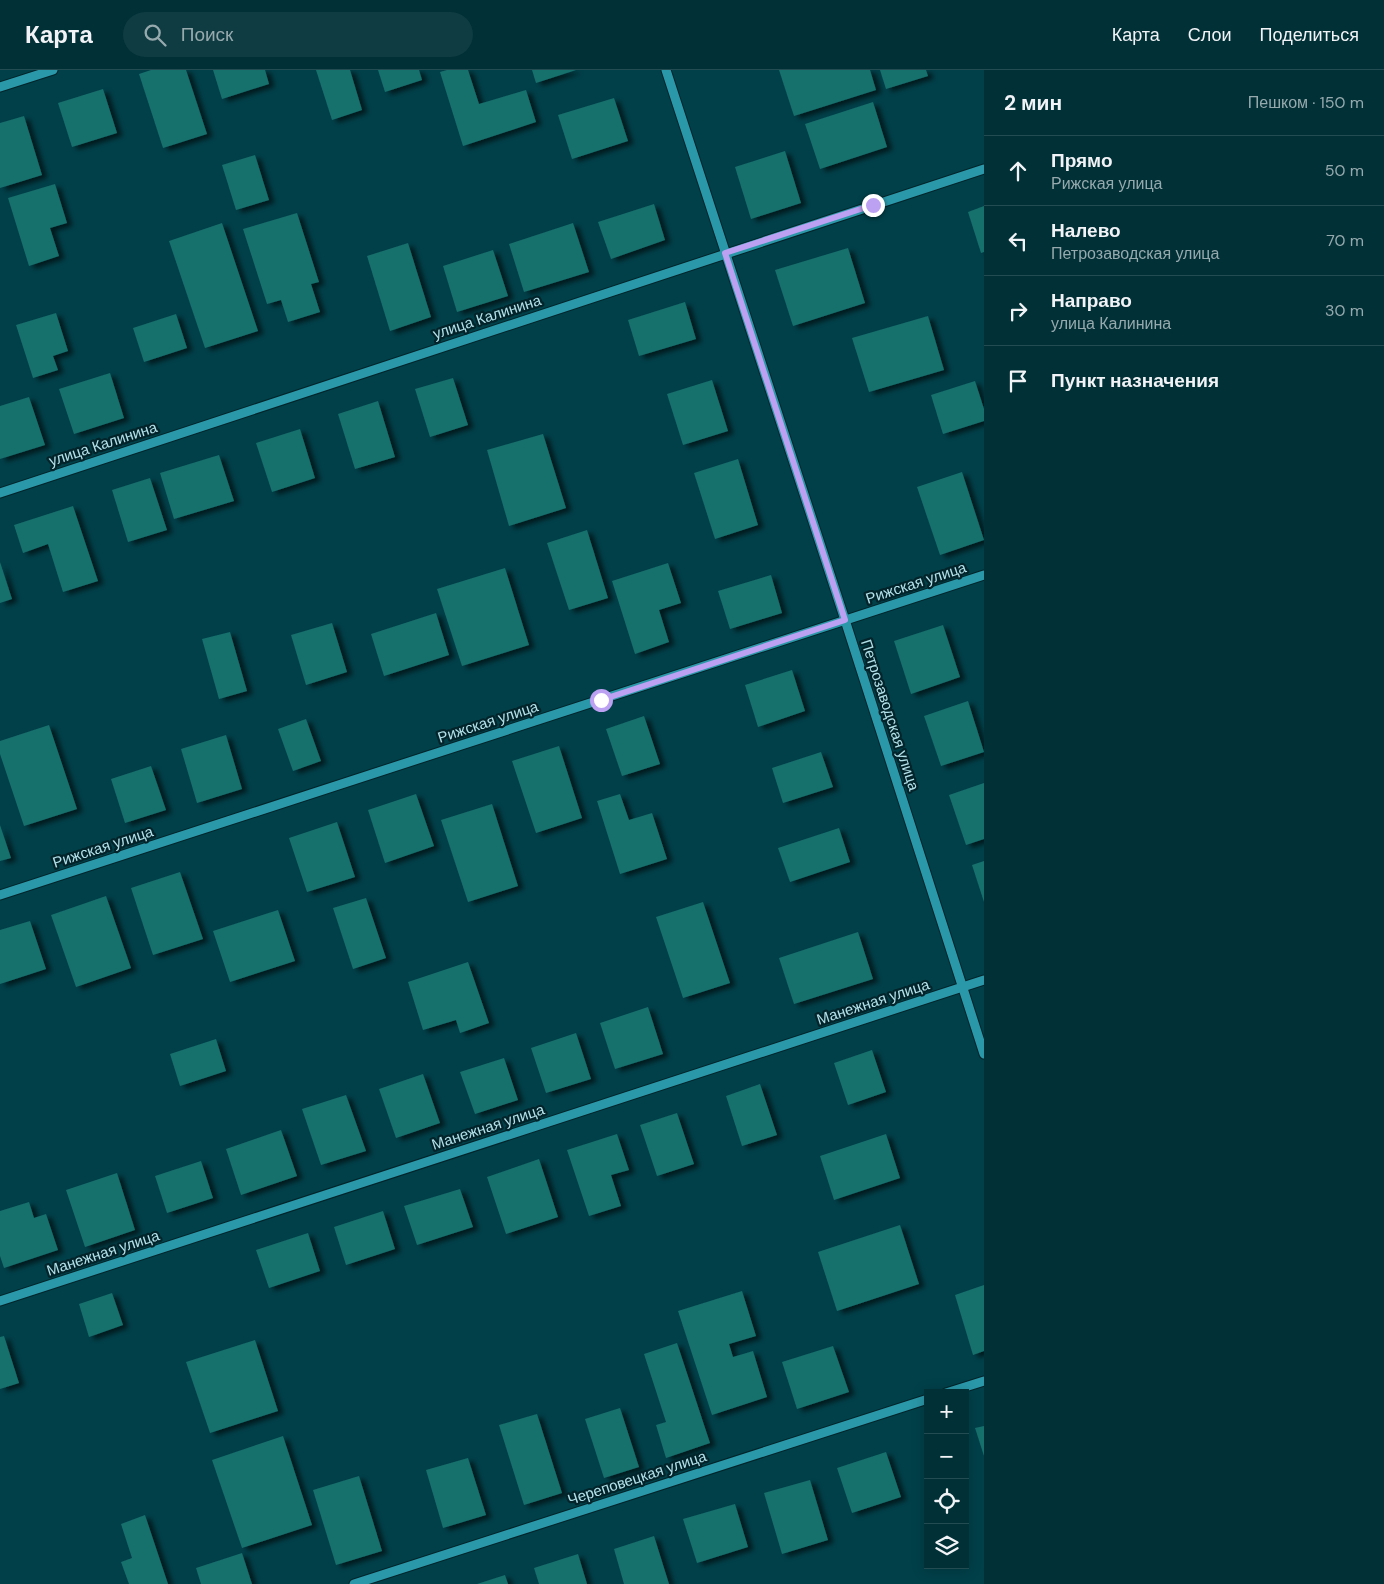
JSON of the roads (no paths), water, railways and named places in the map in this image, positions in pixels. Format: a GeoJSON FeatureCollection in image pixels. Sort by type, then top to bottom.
{"type":"FeatureCollection","features":[{"type":"Feature","properties":{"kind":"street"},"geometry":{"type":"LineString","coordinates":[[0,87],[54,70]]}},
{"type":"Feature","properties":{"kind":"street","name":"Петрозаводская улица"},"geometry":{"type":"LineString","coordinates":[[666,70],[984,1054]]}},
{"type":"Feature","properties":{"kind":"street","name":"улица Калинина"},"geometry":{"type":"LineString","coordinates":[[0,493],[984,168]]}},
{"type":"Feature","properties":{"kind":"street","name":"Рижская улица"},"geometry":{"type":"LineString","coordinates":[[0,895],[984,575]]}},
{"type":"Feature","properties":{"kind":"street","name":"Манежная улица"},"geometry":{"type":"LineString","coordinates":[[0,1301],[984,980]]}},
{"type":"Feature","properties":{"kind":"street"},"geometry":{"type":"LineString","coordinates":[[959,1389],[984,1381]]}},
{"type":"Feature","properties":{"kind":"street","name":"Череповецкая улица"},"geometry":{"type":"LineString","coordinates":[[354,1584],[924,1400]]}}]}
